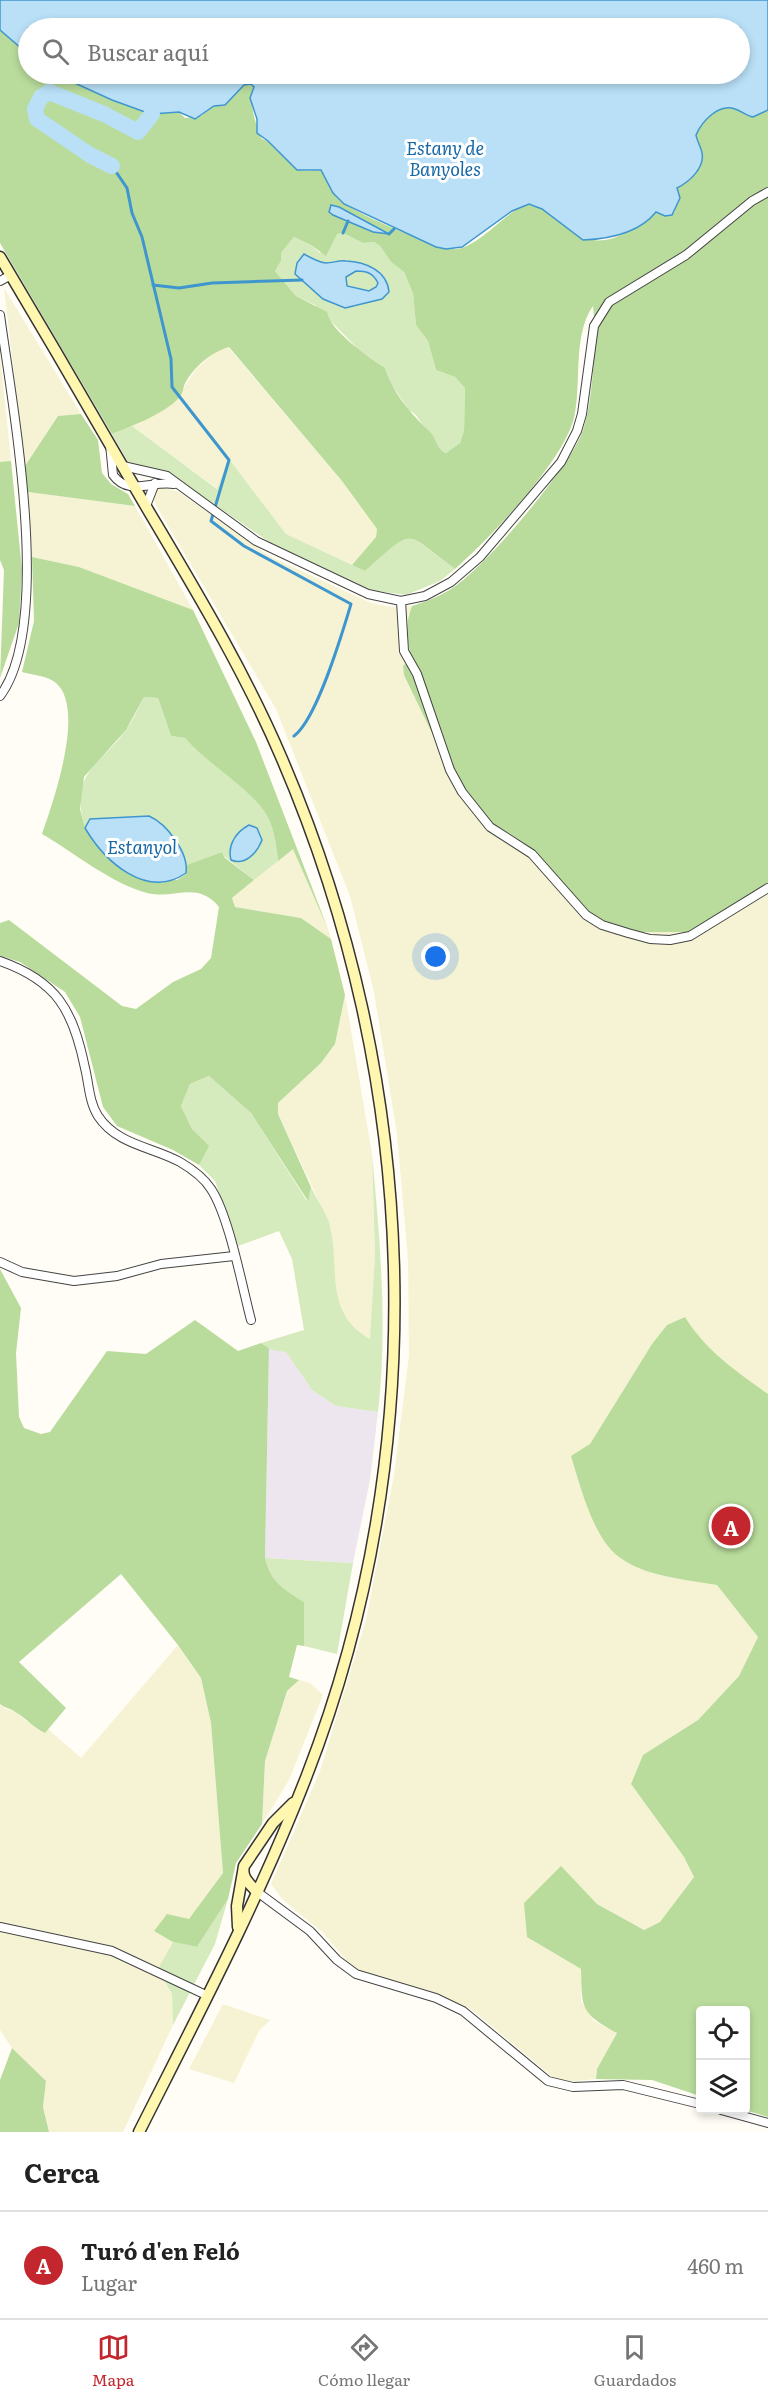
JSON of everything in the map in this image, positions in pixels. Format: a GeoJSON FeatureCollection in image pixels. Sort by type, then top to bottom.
{"type":"FeatureCollection","features":[{"type":"Feature","properties":{"kind":"main road"},"geometry":{"type":"LineString","coordinates":[[1,259],[196,591],[259,710],[318,848],[357,979],[376,1071],[386,1139],[395,1264],[394,1344],[383,1476],[357,1615],[334,1697],[298,1799],[238,1930],[139,2132]]}},
{"type":"Feature","properties":{"kind":"main road"},"geometry":{"type":"LineString","coordinates":[[238,1930],[237,1906],[243,1872],[273,1823],[298,1799]]}},
{"type":"Feature","properties":{"kind":"main road"},"geometry":{"type":"LineString","coordinates":[[243,1872],[256,1891]]}},
{"type":"Feature","properties":{"kind":"street"},"geometry":{"type":"LineString","coordinates":[[123,466],[146,474],[167,476],[273,551],[369,594],[400,601],[425,596],[451,582],[480,557],[561,462],[577,431],[582,414],[594,326],[609,302],[686,255],[752,201],[768,192]]}},
{"type":"Feature","properties":{"kind":"street"},"geometry":{"type":"LineString","coordinates":[[0,281],[11,275]]}},
{"type":"Feature","properties":{"kind":"street"},"geometry":{"type":"LineString","coordinates":[[0,315],[26,529],[26,614],[13,673],[0,696]]}},
{"type":"Feature","properties":{"kind":"street"},"geometry":{"type":"LineString","coordinates":[[110,444],[112,475],[124,486],[135,487],[160,481],[178,484]]}},
{"type":"Feature","properties":{"kind":"street"},"geometry":{"type":"LineString","coordinates":[[135,487],[146,474]]}},
{"type":"Feature","properties":{"kind":"street"},"geometry":{"type":"LineString","coordinates":[[146,506],[155,483]]}},
{"type":"Feature","properties":{"kind":"street"},"geometry":{"type":"LineString","coordinates":[[400,601],[404,651],[417,674],[450,770],[462,792],[490,827],[532,854],[586,915],[602,924],[628,933],[650,939],[670,940],[690,936],[768,888]]}},
{"type":"Feature","properties":{"kind":"street"},"geometry":{"type":"LineString","coordinates":[[0,961],[22,969],[59,997],[81,1048],[91,1099],[98,1115],[109,1130],[126,1140],[180,1162],[200,1176],[212,1189],[219,1204],[251,1320]]}},
{"type":"Feature","properties":{"kind":"street"},"geometry":{"type":"LineString","coordinates":[[0,1262],[22,1272],[74,1281],[117,1276],[161,1264],[234,1256]]}},
{"type":"Feature","properties":{"kind":"street"},"geometry":{"type":"LineString","coordinates":[[256,1891],[310,1931],[337,1960],[356,1974],[436,1998],[464,2011],[548,2081],[573,2087],[623,2085],[696,2103]]}},
{"type":"Feature","properties":{"kind":"street"},"geometry":{"type":"LineString","coordinates":[[0,1927],[112,1951],[206,1995]]}},
{"type":"Feature","properties":{"kind":"street"},"geometry":{"type":"LineString","coordinates":[[738,2114],[768,2123]]}},
{"type":"Feature","properties":{"kind":"shaded area"},"geometry":{"type":"Polygon","coordinates":[[[4,288],[81,414],[58,417],[25,466],[4,288]]]}},
{"type":"Feature","properties":{"kind":"shaded area"},"geometry":{"type":"Polygon","coordinates":[[[228,347],[342,481],[377,529],[376,537],[352,565],[286,534],[229,459],[218,489],[132,426],[177,399],[195,370],[217,350],[228,347]]]}},
{"type":"Feature","properties":{"kind":"shaded area"},"geometry":{"type":"Polygon","coordinates":[[[0,354],[11,461],[2,463],[0,462],[0,354]]]}},
{"type":"Feature","properties":{"kind":"shaded area"},"geometry":{"type":"Polygon","coordinates":[[[161,486],[179,492],[269,556],[371,603],[391,607],[412,606],[408,616],[517,845],[550,880],[768,887],[768,1394],[725,1364],[698,1338],[685,1317],[667,1325],[652,1344],[590,1444],[659,1575],[717,1585],[758,1637],[739,1676],[698,1720],[643,1755],[631,1784],[684,1857],[694,1877],[660,1922],[644,1930],[597,1904],[561,1867],[527,1937],[581,1969],[581,2001],[594,2021],[617,2033],[597,2069],[596,2079],[567,2082],[555,2079],[472,2010],[440,1995],[362,1972],[348,1962],[323,1933],[282,1899],[271,1884],[320,1771],[366,1620],[394,1475],[409,1355],[408,1260],[397,1134],[374,992],[350,896],[276,709],[154,501],[154,490],[161,486]]]}},
{"type":"Feature","properties":{"kind":"shaded area"},"geometry":{"type":"Polygon","coordinates":[[[28,492],[135,506],[193,610],[79,567],[32,557],[28,492]]]}},
{"type":"Feature","properties":{"kind":"shaded area"},"geometry":{"type":"Polygon","coordinates":[[[293,848],[331,939],[301,918],[235,907],[232,898],[293,848]]]}},
{"type":"Feature","properties":{"kind":"shaded area"},"geometry":{"type":"Polygon","coordinates":[[[345,995],[372,1154],[375,1255],[371,1339],[360,1333],[344,1316],[336,1299],[331,1227],[278,1114],[278,1103],[321,1063],[335,1044],[345,995]]]}},
{"type":"Feature","properties":{"kind":"shaded area"},"geometry":{"type":"Polygon","coordinates":[[[269,1348],[286,1352],[312,1390],[336,1406],[378,1412],[370,1480],[353,1563],[265,1558],[269,1348]]]}},
{"type":"Feature","properties":{"kind":"shaded area"},"geometry":{"type":"Polygon","coordinates":[[[178,1645],[201,1678],[211,1723],[223,1873],[189,1920],[154,1930],[173,1942],[158,1969],[172,1994],[173,2025],[123,2132],[49,2132],[43,2107],[46,2081],[12,2048],[0,2030],[0,1704],[6,1709],[15,1711],[26,1721],[48,1729],[81,1758],[178,1645]]]}},
{"type":"Feature","properties":{"kind":"shaded area"},"geometry":{"type":"Polygon","coordinates":[[[299,1680],[310,1683],[323,1695],[289,1780],[262,1824],[265,1761],[287,1691],[299,1680]]]}},
{"type":"Feature","properties":{"kind":"shaded area"},"geometry":{"type":"Polygon","coordinates":[[[223,2004],[270,2020],[259,2031],[234,2083],[189,2069],[223,2004]]]}},
{"type":"Feature","properties":{"kind":"green space"},"geometry":{"type":"Polygon","coordinates":[[[0,30],[18,45],[18,84],[77,84],[112,100],[152,114],[179,112],[185,118],[201,116],[214,106],[225,105],[244,85],[251,84],[254,87],[252,99],[257,128],[262,139],[273,145],[295,167],[303,171],[321,170],[337,198],[376,221],[416,238],[458,249],[484,235],[524,205],[536,206],[547,211],[568,228],[592,240],[607,240],[625,233],[656,212],[665,216],[672,215],[675,211],[677,188],[684,184],[697,141],[696,135],[702,124],[712,114],[723,109],[735,109],[753,117],[768,110],[768,887],[690,932],[641,932],[613,925],[592,915],[550,880],[517,845],[483,818],[455,781],[404,675],[403,666],[412,658],[407,632],[412,606],[449,590],[486,559],[525,516],[574,449],[582,433],[589,405],[595,335],[593,306],[582,331],[576,405],[567,436],[556,456],[523,499],[455,569],[417,541],[409,539],[393,547],[365,571],[352,565],[376,537],[377,529],[342,481],[229,347],[215,353],[197,368],[187,380],[181,395],[169,407],[150,418],[112,434],[0,243],[0,30]],[[343,233],[337,234],[326,256],[311,245],[294,237],[281,253],[281,261],[275,271],[296,296],[327,312],[330,320],[343,336],[385,368],[392,386],[403,402],[446,453],[460,443],[464,431],[465,388],[455,377],[436,370],[428,341],[416,325],[413,293],[404,272],[391,262],[380,246],[374,242],[363,243],[343,233]]]}},
{"type":"Feature","properties":{"kind":"green space"},"geometry":{"type":"Polygon","coordinates":[[[343,233],[363,243],[374,242],[380,246],[391,262],[404,272],[413,292],[416,325],[428,341],[436,370],[455,377],[465,388],[464,431],[460,443],[446,453],[439,450],[416,415],[409,410],[389,381],[385,368],[359,350],[315,305],[296,296],[275,271],[281,261],[281,253],[294,237],[311,245],[320,253],[331,244],[336,234],[343,233]]]}},
{"type":"Feature","properties":{"kind":"green space"},"geometry":{"type":"Polygon","coordinates":[[[81,414],[98,440],[102,473],[111,484],[128,494],[135,506],[28,492],[25,466],[58,416],[81,414]]]}},
{"type":"Feature","properties":{"kind":"green space"},"geometry":{"type":"Polygon","coordinates":[[[132,426],[217,489],[229,459],[286,534],[365,571],[393,547],[409,539],[416,541],[455,569],[440,581],[406,595],[370,590],[278,548],[170,474],[137,468],[129,464],[112,434],[132,426]]]}},
{"type":"Feature","properties":{"kind":"green space"},"geometry":{"type":"Polygon","coordinates":[[[11,461],[22,570],[19,623],[0,678],[4,570],[0,560],[0,462],[11,461]]]}},
{"type":"Feature","properties":{"kind":"green space"},"geometry":{"type":"Polygon","coordinates":[[[32,557],[79,567],[193,610],[256,742],[328,929],[293,849],[278,861],[272,828],[264,811],[256,801],[185,738],[171,736],[158,698],[144,697],[126,730],[84,777],[80,809],[85,828],[94,843],[122,869],[177,880],[186,874],[187,865],[222,852],[225,858],[254,880],[232,898],[235,907],[301,918],[331,939],[345,995],[335,1044],[321,1063],[278,1103],[278,1114],[311,1187],[308,1201],[251,1113],[209,1076],[190,1084],[181,1106],[192,1129],[209,1146],[199,1165],[173,1150],[117,1126],[103,1107],[80,1017],[65,992],[20,962],[0,956],[0,923],[9,920],[122,1006],[136,1009],[173,982],[201,969],[211,958],[219,907],[202,894],[186,892],[158,895],[134,889],[120,883],[42,834],[64,756],[68,734],[68,713],[64,696],[56,683],[45,677],[22,672],[34,621],[32,557]]]}},
{"type":"Feature","properties":{"kind":"green space"},"geometry":{"type":"Polygon","coordinates":[[[144,697],[158,698],[171,736],[185,738],[256,801],[264,811],[274,835],[278,861],[254,880],[222,852],[188,865],[186,873],[85,828],[81,809],[84,782],[89,772],[126,730],[144,697]]]}},
{"type":"Feature","properties":{"kind":"green space"},"geometry":{"type":"Polygon","coordinates":[[[209,1076],[251,1113],[307,1201],[311,1187],[330,1225],[340,1304],[346,1317],[356,1329],[370,1339],[375,1255],[372,1154],[383,1315],[378,1412],[336,1406],[312,1390],[286,1352],[272,1350],[261,1343],[304,1330],[292,1259],[279,1231],[238,1246],[215,1181],[199,1165],[208,1146],[192,1129],[181,1106],[190,1084],[209,1076]]]}},
{"type":"Feature","properties":{"kind":"green space"},"geometry":{"type":"Polygon","coordinates":[[[0,1269],[21,1308],[16,1353],[19,1417],[24,1428],[41,1434],[50,1432],[107,1351],[146,1354],[195,1320],[238,1351],[261,1343],[269,1348],[265,1558],[275,1579],[284,1589],[304,1602],[304,1646],[297,1645],[289,1677],[299,1680],[287,1691],[265,1761],[262,1824],[236,1863],[228,1899],[197,1947],[173,1942],[154,1931],[167,1914],[189,1919],[223,1873],[211,1723],[201,1678],[178,1645],[121,1574],[19,1662],[66,1708],[45,1733],[15,1711],[0,1704],[0,1269]]]}},
{"type":"Feature","properties":{"kind":"green space"},"geometry":{"type":"Polygon","coordinates":[[[685,1317],[712,1350],[768,1394],[768,2117],[750,2112],[750,2006],[696,2006],[696,2095],[652,2080],[596,2079],[597,2069],[617,2033],[596,2020],[586,2008],[583,2001],[581,1969],[527,1937],[524,1903],[561,1866],[597,1904],[644,1930],[660,1922],[694,1877],[684,1857],[631,1784],[643,1755],[698,1720],[739,1676],[758,1637],[717,1585],[653,1573],[619,1557],[602,1537],[595,1524],[583,1496],[571,1456],[590,1444],[652,1344],[667,1325],[685,1317]]]}},
{"type":"Feature","properties":{"kind":"green space"},"geometry":{"type":"Polygon","coordinates":[[[265,1558],[353,1563],[337,1654],[304,1646],[304,1602],[284,1589],[275,1579],[265,1558]]]}},
{"type":"Feature","properties":{"kind":"green space"},"geometry":{"type":"Polygon","coordinates":[[[228,1899],[215,1944],[173,2025],[172,1994],[158,1969],[173,1942],[197,1947],[228,1899]]]}},
{"type":"Feature","properties":{"kind":"green space"},"geometry":{"type":"Polygon","coordinates":[[[12,2048],[46,2081],[43,2107],[49,2132],[0,2132],[0,2080],[12,2048]]]}},
{"type":"Feature","properties":{"kind":"water","name":"Estany de Banyoles"},"geometry":{"type":"Polygon","coordinates":[[[0,0],[768,0],[768,110],[753,117],[735,109],[723,109],[717,111],[702,124],[696,135],[702,153],[701,164],[691,178],[677,188],[680,198],[672,215],[665,216],[656,212],[641,225],[623,234],[583,240],[542,209],[529,204],[512,211],[462,247],[446,249],[436,247],[344,204],[333,193],[321,170],[297,170],[257,133],[257,119],[250,98],[254,87],[251,84],[750,84],[750,18],[18,18],[18,45],[0,30],[0,0]]]}},
{"type":"Feature","properties":{"kind":"water","name":"Estany de Banyoles"},"geometry":{"type":"Polygon","coordinates":[[[77,84],[251,84],[244,85],[225,105],[214,106],[195,119],[179,112],[152,114],[112,100],[77,84]]]}},
{"type":"Feature","properties":{"kind":"water"},"geometry":{"type":"Polygon","coordinates":[[[331,205],[389,234],[373,232],[333,215],[329,212],[331,205]]]}},
{"type":"Feature","properties":{"kind":"water"},"geometry":{"type":"Polygon","coordinates":[[[304,254],[326,263],[343,261],[367,265],[380,273],[389,292],[382,299],[345,308],[323,299],[295,274],[297,263],[304,254]],[[360,271],[346,277],[347,286],[369,291],[376,287],[378,283],[374,277],[360,271]]]}},
{"type":"Feature","properties":{"kind":"water","name":"Estanyol"},"geometry":{"type":"Polygon","coordinates":[[[149,816],[163,825],[175,840],[184,857],[186,873],[171,880],[157,882],[142,880],[115,864],[93,841],[85,828],[90,819],[149,816]]]}},
{"type":"Feature","properties":{"kind":"water"},"geometry":{"type":"Polygon","coordinates":[[[249,825],[257,828],[262,840],[260,845],[246,860],[231,860],[230,849],[234,840],[240,831],[249,825]]]}},
{"type":"Feature","properties":{"kind":"waterway"},"geometry":{"type":"LineString","coordinates":[[112,166],[90,155],[37,119],[35,109],[41,97],[49,92],[104,114],[138,132],[152,114]]}},
{"type":"Feature","properties":{"kind":"waterway"},"geometry":{"type":"LineString","coordinates":[[112,166],[127,188],[132,213],[142,237],[171,359],[172,387],[229,460],[211,521],[244,546],[351,604],[320,695],[303,727],[294,736]]}},
{"type":"Feature","properties":{"kind":"waterway"},"geometry":{"type":"LineString","coordinates":[[343,233],[348,221]]}},
{"type":"Feature","properties":{"kind":"waterway"},"geometry":{"type":"LineString","coordinates":[[389,234],[394,229]]}},
{"type":"Feature","properties":{"kind":"waterway"},"geometry":{"type":"LineString","coordinates":[[153,285],[179,288],[212,283],[302,280]]}},
{"type":"Feature","properties":{"kind":"place","name":"Turó d'en Feló"},"geometry":{"type":"Point","coordinates":[731,1526]}}]}
